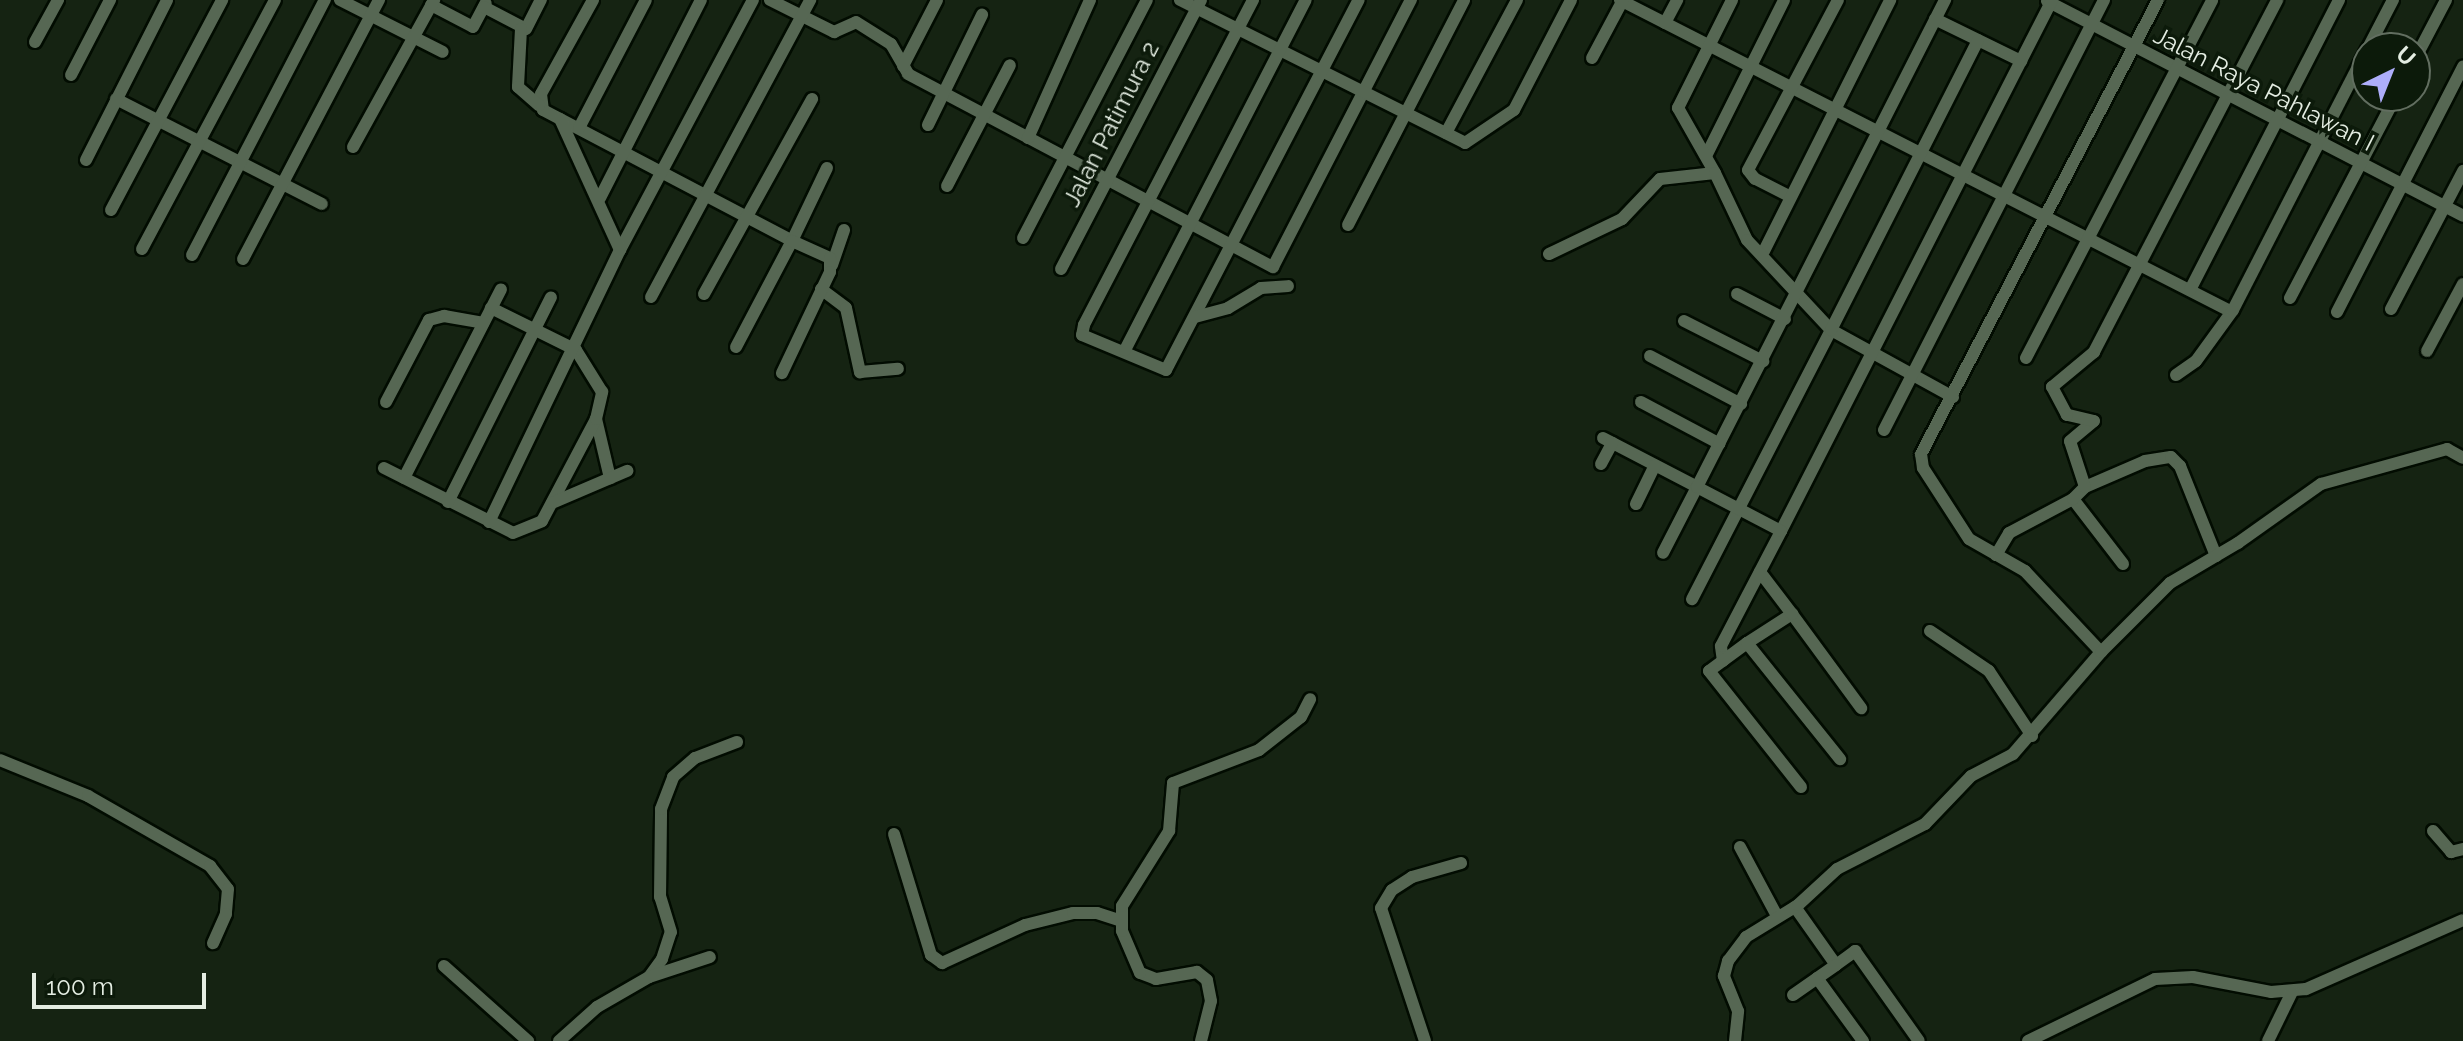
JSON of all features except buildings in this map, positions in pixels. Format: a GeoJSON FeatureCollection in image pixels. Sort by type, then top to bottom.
{"type":"FeatureCollection","features":[{"type":"Feature","properties":{"kind":"street"},"geometry":{"type":"LineString","coordinates":[[35,42],[58,0]]}},
{"type":"Feature","properties":{"kind":"street"},"geometry":{"type":"LineString","coordinates":[[71,75],[110,0]]}},
{"type":"Feature","properties":{"kind":"street"},"geometry":{"type":"LineString","coordinates":[[86,160],[167,0]]}},
{"type":"Feature","properties":{"kind":"street"},"geometry":{"type":"LineString","coordinates":[[111,210],[156,118],[222,0]]}},
{"type":"Feature","properties":{"kind":"street"},"geometry":{"type":"LineString","coordinates":[[142,249],[275,0]]}},
{"type":"Feature","properties":{"kind":"street"},"geometry":{"type":"LineString","coordinates":[[192,255],[325,0]]}},
{"type":"Feature","properties":{"kind":"street"},"geometry":{"type":"LineString","coordinates":[[340,0],[443,52]]}},
{"type":"Feature","properties":{"kind":"street"},"geometry":{"type":"LineString","coordinates":[[243,259],[379,0]]}},
{"type":"Feature","properties":{"kind":"street"},"geometry":{"type":"LineString","coordinates":[[353,147],[432,2],[473,27],[486,4],[521,29],[526,29],[541,0]]}},
{"type":"Feature","properties":{"kind":"street"},"geometry":{"type":"LineString","coordinates":[[539,105],[593,0]]}},
{"type":"Feature","properties":{"kind":"street"},"geometry":{"type":"LineString","coordinates":[[579,128],[646,0]]}},
{"type":"Feature","properties":{"kind":"street"},"geometry":{"type":"LineString","coordinates":[[600,198],[701,0]]}},
{"type":"Feature","properties":{"kind":"street"},"geometry":{"type":"LineString","coordinates":[[489,522],[576,350],[620,250],[664,173],[753,0]]}},
{"type":"Feature","properties":{"kind":"street"},"geometry":{"type":"LineString","coordinates":[[770,0],[834,32],[856,22],[891,44],[903,66],[944,93],[1273,267],[1411,0]]}},
{"type":"Feature","properties":{"kind":"street"},"geometry":{"type":"LineString","coordinates":[[651,297],[810,0]]}},
{"type":"Feature","properties":{"kind":"street"},"geometry":{"type":"LineString","coordinates":[[903,66],[937,0]]}},
{"type":"Feature","properties":{"kind":"street"},"geometry":{"type":"LineString","coordinates":[[1028,138],[1090,0]]}},
{"type":"Feature","properties":{"kind":"street"},"geometry":{"type":"LineString","coordinates":[[1023,238],[1147,0]]}},
{"type":"Feature","properties":{"kind":"street"},"geometry":{"type":"LineString","coordinates":[[1180,0],[1199,4],[1279,51],[1465,143],[1514,110],[1571,0]]}},
{"type":"Feature","properties":{"kind":"street"},"geometry":{"type":"LineString","coordinates":[[1253,0],[1082,335],[1125,350],[1166,370],[1359,0]]}},
{"type":"Feature","properties":{"kind":"street"},"geometry":{"type":"LineString","coordinates":[[1125,350],[1306,0]]}},
{"type":"Feature","properties":{"kind":"street"},"geometry":{"type":"LineString","coordinates":[[1348,225],[1464,0]]}},
{"type":"Feature","properties":{"kind":"street"},"geometry":{"type":"LineString","coordinates":[[1446,133],[1517,0]]}},
{"type":"Feature","properties":{"kind":"street"},"geometry":{"type":"LineString","coordinates":[[1592,58],[1622,0],[1833,110],[1878,130],[1919,155],[2230,311]]}},
{"type":"Feature","properties":{"kind":"street"},"geometry":{"type":"LineString","coordinates":[[1665,23],[1677,0]]}},
{"type":"Feature","properties":{"kind":"street"},"geometry":{"type":"LineString","coordinates":[[1732,0],[1678,108],[1715,173],[1747,240],[1831,330],[1953,397]]}},
{"type":"Feature","properties":{"kind":"street"},"geometry":{"type":"LineString","coordinates":[[1706,156],[1784,0]]}},
{"type":"Feature","properties":{"kind":"street"},"geometry":{"type":"LineString","coordinates":[[1789,196],[1755,179],[1748,170],[1838,0]]}},
{"type":"Feature","properties":{"kind":"street"},"geometry":{"type":"LineString","coordinates":[[1764,251],[1890,0]]}},
{"type":"Feature","properties":{"kind":"street"},"geometry":{"type":"LineString","coordinates":[[1663,553],[1945,0]]}},
{"type":"Feature","properties":{"kind":"street"},"geometry":{"type":"LineString","coordinates":[[1884,430],[2104,0]]}},
{"type":"Feature","properties":{"kind":"street"},"geometry":{"type":"LineString","coordinates":[[2101,652],[2025,571],[1969,539],[1923,468],[1921,454],[2158,0]]}},
{"type":"Feature","properties":{"kind":"street"},"geometry":{"type":"LineString","coordinates":[[2026,358],[2212,0]]}},
{"type":"Feature","properties":{"kind":"street"},"geometry":{"type":"LineString","coordinates":[[2085,487],[2070,441],[2094,421],[2067,415],[2051,389],[2094,352],[2277,0]]}},
{"type":"Feature","properties":{"kind":"street"},"geometry":{"type":"LineString","coordinates":[[2190,290],[2339,0]]}},
{"type":"Feature","properties":{"kind":"street"},"geometry":{"type":"LineString","coordinates":[[2376,32],[2393,0]]}},
{"type":"Feature","properties":{"kind":"street"},"geometry":{"type":"LineString","coordinates":[[2429,32],[2446,0]]}},
{"type":"Feature","properties":{"kind":"street"},"geometry":{"type":"LineString","coordinates":[[1723,661],[1721,646],[2049,1]]}},
{"type":"Feature","properties":{"kind":"street","name":"Jalan Raya Pahlawan I"},"geometry":{"type":"LineString","coordinates":[[2049,1],[2134,48],[2463,216]]}},
{"type":"Feature","properties":{"kind":"street","name":"Jalan Patimura 2"},"geometry":{"type":"LineString","coordinates":[[1061,269],[1199,4]]}},
{"type":"Feature","properties":{"kind":"street"},"geometry":{"type":"LineString","coordinates":[[928,125],[982,15]]}},
{"type":"Feature","properties":{"kind":"street"},"geometry":{"type":"LineString","coordinates":[[1935,19],[2021,61]]}},
{"type":"Feature","properties":{"kind":"street"},"geometry":{"type":"LineString","coordinates":[[521,29],[518,87],[539,105],[747,218],[830,258],[832,265]]}},
{"type":"Feature","properties":{"kind":"street"},"geometry":{"type":"LineString","coordinates":[[1692,599],[1742,510],[1978,40]]}},
{"type":"Feature","properties":{"kind":"street"},"geometry":{"type":"LineString","coordinates":[[947,186],[1010,65]]}},
{"type":"Feature","properties":{"kind":"street"},"geometry":{"type":"LineString","coordinates":[[2337,312],[2463,67]]}},
{"type":"Feature","properties":{"kind":"street"},"geometry":{"type":"LineString","coordinates":[[2176,375],[2196,361],[2230,311],[2351,80]]}},
{"type":"Feature","properties":{"kind":"street"},"geometry":{"type":"LineString","coordinates":[[116,99],[322,204]]}},
{"type":"Feature","properties":{"kind":"street"},"geometry":{"type":"LineString","coordinates":[[704,294],[812,99]]}},
{"type":"Feature","properties":{"kind":"street"},"geometry":{"type":"LineString","coordinates":[[2290,298],[2388,112]]}},
{"type":"Feature","properties":{"kind":"street"},"geometry":{"type":"LineString","coordinates":[[560,119],[600,198],[620,250]]}},
{"type":"Feature","properties":{"kind":"street"},"geometry":{"type":"LineString","coordinates":[[736,347],[827,168]]}},
{"type":"Feature","properties":{"kind":"street"},"geometry":{"type":"LineString","coordinates":[[2391,309],[2463,171]]}},
{"type":"Feature","properties":{"kind":"street"},"geometry":{"type":"LineString","coordinates":[[1549,254],[1622,219],[1660,179],[1715,173]]}},
{"type":"Feature","properties":{"kind":"street"},"geometry":{"type":"LineString","coordinates":[[782,373],[832,265],[844,230]]}},
{"type":"Feature","properties":{"kind":"street"},"geometry":{"type":"LineString","coordinates":[[2427,351],[2463,284]]}},
{"type":"Feature","properties":{"kind":"street"},"geometry":{"type":"LineString","coordinates":[[1195,317],[1228,308],[1261,288],[1288,286]]}},
{"type":"Feature","properties":{"kind":"street"},"geometry":{"type":"LineString","coordinates":[[404,478],[501,289]]}},
{"type":"Feature","properties":{"kind":"street"},"geometry":{"type":"LineString","coordinates":[[821,289],[846,308],[860,372],[898,369]]}},
{"type":"Feature","properties":{"kind":"street"},"geometry":{"type":"LineString","coordinates":[[1737,294],[1785,319]]}},
{"type":"Feature","properties":{"kind":"street"},"geometry":{"type":"LineString","coordinates":[[448,502],[551,297]]}},
{"type":"Feature","properties":{"kind":"street"},"geometry":{"type":"LineString","coordinates":[[384,468],[489,522],[520,533],[542,521],[596,419],[602,392],[576,350],[491,308]]}},
{"type":"Feature","properties":{"kind":"street"},"geometry":{"type":"LineString","coordinates":[[386,402],[429,320],[444,316],[483,323]]}},
{"type":"Feature","properties":{"kind":"street"},"geometry":{"type":"LineString","coordinates":[[1684,321],[1763,361]]}},
{"type":"Feature","properties":{"kind":"street"},"geometry":{"type":"LineString","coordinates":[[1650,356],[1741,404]]}},
{"type":"Feature","properties":{"kind":"street"},"geometry":{"type":"LineString","coordinates":[[1641,402],[1720,444]]}},
{"type":"Feature","properties":{"kind":"street"},"geometry":{"type":"LineString","coordinates":[[596,419],[610,478]]}},
{"type":"Feature","properties":{"kind":"street"},"geometry":{"type":"LineString","coordinates":[[1601,464],[1607,440],[1781,531]]}},
{"type":"Feature","properties":{"kind":"street"},"geometry":{"type":"LineString","coordinates":[[1735,1041],[1738,1011],[1724,981],[1728,961],[1746,937],[1795,907],[1837,869],[1925,824],[1971,776],[2010,756],[2032,736],[2101,652],[2170,583],[2216,556],[2321,484],[2447,449],[2463,458]]}},
{"type":"Feature","properties":{"kind":"street"},"geometry":{"type":"LineString","coordinates":[[1996,555],[2009,533],[2073,499],[2085,487],[2145,461],[2171,457],[2180,466],[2216,556]]}},
{"type":"Feature","properties":{"kind":"street"},"geometry":{"type":"LineString","coordinates":[[1636,504],[1655,465]]}},
{"type":"Feature","properties":{"kind":"street"},"geometry":{"type":"LineString","coordinates":[[552,503],[627,471]]}},
{"type":"Feature","properties":{"kind":"street"},"geometry":{"type":"LineString","coordinates":[[2073,499],[2123,564]]}},
{"type":"Feature","properties":{"kind":"street"},"geometry":{"type":"LineString","coordinates":[[1760,572],[1861,708]]}},
{"type":"Feature","properties":{"kind":"street"},"geometry":{"type":"LineString","coordinates":[[1792,614],[1709,671],[1801,787]]}},
{"type":"Feature","properties":{"kind":"street"},"geometry":{"type":"LineString","coordinates":[[1930,631],[1989,671],[2032,736]]}},
{"type":"Feature","properties":{"kind":"street"},"geometry":{"type":"LineString","coordinates":[[1747,643],[1840,759]]}},
{"type":"Feature","properties":{"kind":"street"},"geometry":{"type":"LineString","coordinates":[[1201,1041],[1211,1001],[1207,980],[1197,972],[1156,979],[1140,973],[1130,958],[1122,921],[1125,900],[1169,831],[1173,783],[1259,750],[1301,717],[1310,699]]}},
{"type":"Feature","properties":{"kind":"street"},"geometry":{"type":"LineString","coordinates":[[649,977],[662,959],[671,932],[660,897],[665,798],[673,777],[695,758],[737,742]]}},
{"type":"Feature","properties":{"kind":"street"},"geometry":{"type":"LineString","coordinates":[[0,760],[88,796],[210,866],[228,889],[226,914],[213,943]]}},
{"type":"Feature","properties":{"kind":"street"},"geometry":{"type":"LineString","coordinates":[[2433,831],[2451,852],[2463,849]]}},
{"type":"Feature","properties":{"kind":"street"},"geometry":{"type":"LineString","coordinates":[[894,834],[935,960],[948,964],[1025,925],[1073,913],[1097,913],[1122,921]]}},
{"type":"Feature","properties":{"kind":"street"},"geometry":{"type":"LineString","coordinates":[[1740,847],[1777,916]]}},
{"type":"Feature","properties":{"kind":"street"},"geometry":{"type":"LineString","coordinates":[[1425,1041],[1381,908],[1392,890],[1412,877],[1461,863]]}},
{"type":"Feature","properties":{"kind":"street"},"geometry":{"type":"LineString","coordinates":[[1795,907],[1836,965]]}},
{"type":"Feature","properties":{"kind":"street"},"geometry":{"type":"LineString","coordinates":[[2028,1041],[2155,979],[2193,977],[2292,992],[2317,986],[2463,920]]}},
{"type":"Feature","properties":{"kind":"street"},"geometry":{"type":"LineString","coordinates":[[1793,995],[1855,951],[1919,1041]]}},
{"type":"Feature","properties":{"kind":"street"},"geometry":{"type":"LineString","coordinates":[[558,1041],[597,1007],[649,977],[710,957]]}},
{"type":"Feature","properties":{"kind":"street"},"geometry":{"type":"LineString","coordinates":[[444,966],[528,1041]]}},
{"type":"Feature","properties":{"kind":"street"},"geometry":{"type":"LineString","coordinates":[[1817,978],[1863,1041]]}},
{"type":"Feature","properties":{"kind":"street"},"geometry":{"type":"LineString","coordinates":[[2268,1041],[2292,992]]}}]}
